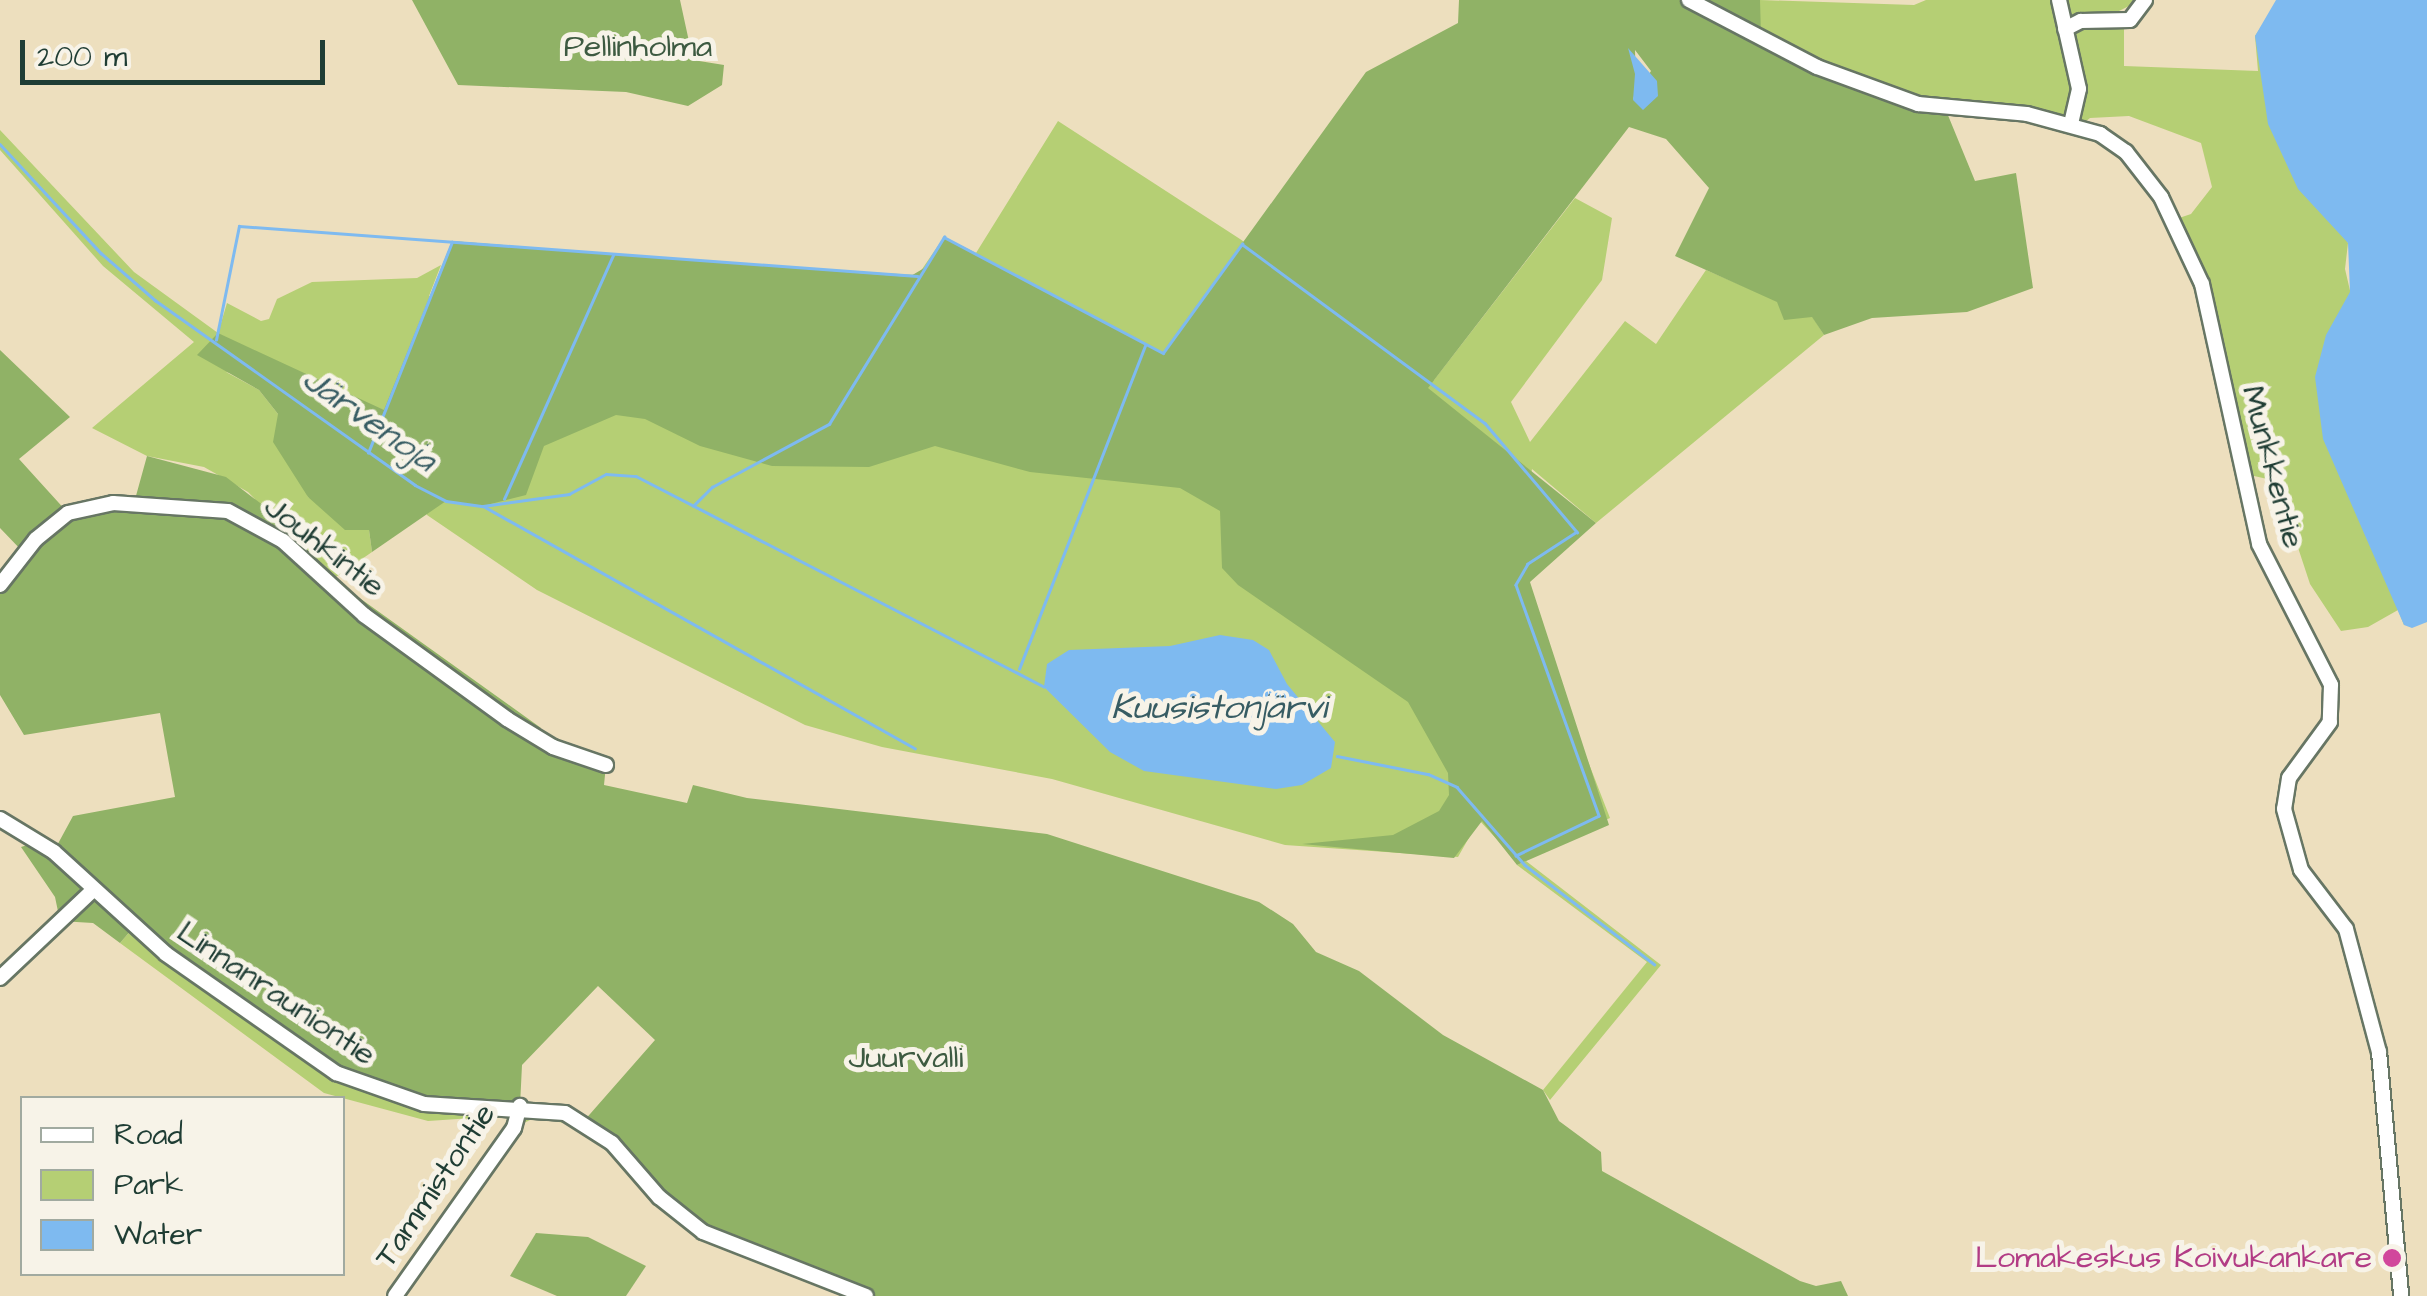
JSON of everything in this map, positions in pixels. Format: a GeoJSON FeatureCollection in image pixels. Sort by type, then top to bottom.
{"type":"FeatureCollection","features":[{"type":"Feature","properties":{"kind":"street","name":"Munkkentie"},"geometry":{"type":"LineString","coordinates":[[1689,0],[1817,67],[1918,104],[2071,124],[2110,139],[2135,162],[2196,267],[2259,544],[2331,685],[2330,722],[2289,778],[2284,810],[2300,870],[2346,929],[2379,1052],[2400,1296]]}},
{"type":"Feature","properties":{"kind":"street"},"geometry":{"type":"LineString","coordinates":[[2058,0],[2079,88],[2071,124]]}},
{"type":"Feature","properties":{"kind":"street"},"geometry":{"type":"LineString","coordinates":[[2065,29],[2081,21],[2130,20],[2145,0]]}},
{"type":"Feature","properties":{"kind":"street","name":"Jouhkintie"},"geometry":{"type":"LineString","coordinates":[[0,585],[36,539],[68,513],[114,503],[228,511],[283,541],[364,615],[507,720],[552,748],[606,765]]}},
{"type":"Feature","properties":{"kind":"street","name":"Linnanrauniontie"},"geometry":{"type":"LineString","coordinates":[[0,819],[54,852],[92,891],[196,977],[364,1088],[424,1104],[549,1108],[592,1127],[659,1198],[714,1238],[866,1296]]}},
{"type":"Feature","properties":{"kind":"street"},"geometry":{"type":"LineString","coordinates":[[0,978],[92,891]]}},
{"type":"Feature","properties":{"kind":"street","name":"Tammistontie"},"geometry":{"type":"LineString","coordinates":[[395,1296],[514,1128],[520,1106]]}},
{"type":"Feature","properties":{"kind":"green space","name":"Pellinholma"},"geometry":{"type":"Polygon","coordinates":[[[412,0],[680,0],[693,60],[724,65],[722,85],[688,106],[626,92],[458,85],[412,0]]]}},
{"type":"Feature","properties":{"kind":"green space"},"geometry":{"type":"Polygon","coordinates":[[[1459,0],[1760,0],[1761,35],[1801,59],[1945,108],[1975,181],[2016,173],[2033,288],[1967,312],[1872,318],[1824,335],[1812,317],[1784,320],[1777,302],[1675,256],[1709,188],[1666,139],[1629,127],[1428,388],[1596,523],[1530,582],[1609,825],[1517,865],[1482,821],[1454,858],[1302,844],[1393,835],[1439,811],[1449,795],[1448,773],[1408,702],[1238,585],[1222,568],[1220,511],[1180,488],[1030,472],[935,446],[869,467],[772,466],[700,446],[645,419],[616,415],[544,446],[526,495],[483,506],[446,501],[372,552],[369,530],[345,530],[308,497],[273,442],[278,414],[259,390],[197,355],[218,333],[384,410],[452,241],[909,277],[926,267],[944,237],[1163,353],[1366,72],[1458,23],[1459,0]],[[1635,50],[1633,100],[1651,71],[1635,50]]]}},
{"type":"Feature","properties":{"kind":"green space"},"geometry":{"type":"Polygon","coordinates":[[[1760,0],[1914,5],[1926,0],[2141,0],[2099,21],[2124,28],[2124,66],[2258,71],[2255,36],[2267,18],[2348,243],[2345,269],[2427,622],[2404,625],[2398,610],[2368,627],[2341,631],[2310,584],[2276,481],[2241,473],[2206,302],[2173,220],[2191,214],[2212,187],[2201,143],[2129,116],[2090,118],[2079,127],[1918,104],[1760,35],[1760,0]]]}},
{"type":"Feature","properties":{"kind":"green space"},"geometry":{"type":"Polygon","coordinates":[[[1058,121],[1240,239],[1434,380],[1575,198],[1612,218],[1602,280],[1511,402],[1530,442],[1625,321],[1656,344],[1706,270],[1812,316],[1824,335],[1596,523],[1532,469],[1516,576],[1610,818],[1515,859],[1479,820],[1458,857],[1285,845],[1052,779],[882,747],[805,725],[537,590],[427,515],[383,410],[226,372],[259,390],[278,414],[308,497],[369,530],[372,552],[333,579],[248,492],[204,467],[147,456],[92,428],[194,342],[103,266],[0,150],[0,130],[134,272],[218,333],[227,303],[261,321],[269,319],[277,299],[312,282],[417,278],[441,265],[429,296],[778,267],[918,275],[944,237],[976,253],[1058,121]]]}},
{"type":"Feature","properties":{"kind":"green space","name":"Juurvalli"},"geometry":{"type":"Polygon","coordinates":[[[0,350],[70,417],[19,459],[68,513],[134,503],[147,456],[226,477],[264,506],[333,579],[541,728],[531,734],[606,765],[604,785],[687,803],[693,785],[747,798],[1047,834],[1259,902],[1293,924],[1316,952],[1359,971],[1443,1035],[1543,1090],[1559,1121],[1601,1152],[1602,1171],[1800,1281],[1816,1286],[1841,1281],[1848,1296],[866,1296],[703,1232],[583,1122],[655,1040],[598,986],[522,1065],[520,1106],[455,1106],[364,1088],[133,928],[120,943],[93,923],[60,921],[55,897],[21,847],[40,841],[54,851],[73,816],[175,797],[160,713],[24,735],[0,695],[0,585],[24,553],[0,528],[0,350]]]}},
{"type":"Feature","properties":{"kind":"green space"},"geometry":{"type":"Polygon","coordinates":[[[1526,861],[1661,965],[1550,1100],[1543,1090],[1647,962],[1517,865],[1526,861]]]}},
{"type":"Feature","properties":{"kind":"green space"},"geometry":{"type":"Polygon","coordinates":[[[134,927],[307,1054],[574,1117],[568,1124],[536,1117],[514,1128],[519,1115],[428,1121],[324,1093],[120,943],[134,927]]]}},
{"type":"Feature","properties":{"kind":"green space"},"geometry":{"type":"Polygon","coordinates":[[[536,1233],[588,1237],[646,1266],[626,1296],[557,1296],[510,1276],[536,1233]]]}},
{"type":"Feature","properties":{"kind":"water"},"geometry":{"type":"Polygon","coordinates":[[[2276,0],[2427,0],[2427,622],[2412,628],[2404,625],[2323,439],[2315,377],[2326,335],[2350,292],[2348,243],[2298,189],[2268,124],[2255,36],[2276,0]]]}},
{"type":"Feature","properties":{"kind":"water"},"geometry":{"type":"Polygon","coordinates":[[[1628,48],[1657,81],[1658,96],[1643,110],[1633,100],[1635,74],[1628,48]]]}},
{"type":"Feature","properties":{"kind":"water","name":"Kuusistonjärvi"},"geometry":{"type":"Polygon","coordinates":[[[1220,635],[1253,640],[1269,650],[1287,684],[1335,742],[1331,768],[1302,785],[1276,789],[1144,771],[1110,752],[1044,687],[1047,664],[1069,650],[1170,646],[1220,635]]]}},
{"type":"Feature","properties":{"kind":"waterway","name":"Järvenoja"},"geometry":{"type":"LineString","coordinates":[[0,144],[101,253],[155,300],[415,485],[446,501],[483,506],[569,494],[606,474],[636,476],[1044,687]]}},
{"type":"Feature","properties":{"kind":"waterway"},"geometry":{"type":"LineString","coordinates":[[216,340],[239,226],[917,276]]}},
{"type":"Feature","properties":{"kind":"waterway"},"geometry":{"type":"LineString","coordinates":[[693,506],[712,487],[829,424],[944,237],[1163,353],[1242,244],[1485,423],[1577,532],[1528,564],[1516,585],[1599,816],[1516,856]]}},
{"type":"Feature","properties":{"kind":"waterway"},"geometry":{"type":"LineString","coordinates":[[368,453],[452,242]]}},
{"type":"Feature","properties":{"kind":"waterway"},"geometry":{"type":"LineString","coordinates":[[504,499],[613,255]]}},
{"type":"Feature","properties":{"kind":"waterway"},"geometry":{"type":"LineString","coordinates":[[1019,669],[1145,346]]}},
{"type":"Feature","properties":{"kind":"waterway"},"geometry":{"type":"LineString","coordinates":[[485,507],[915,748]]}},
{"type":"Feature","properties":{"kind":"waterway"},"geometry":{"type":"LineString","coordinates":[[1337,756],[1428,774],[1457,787],[1525,865],[1654,964]]}},
{"type":"Feature","properties":{"kind":"place","name":"Lomakeskus Koivukankare"},"geometry":{"type":"Point","coordinates":[2392,1258]}}]}
